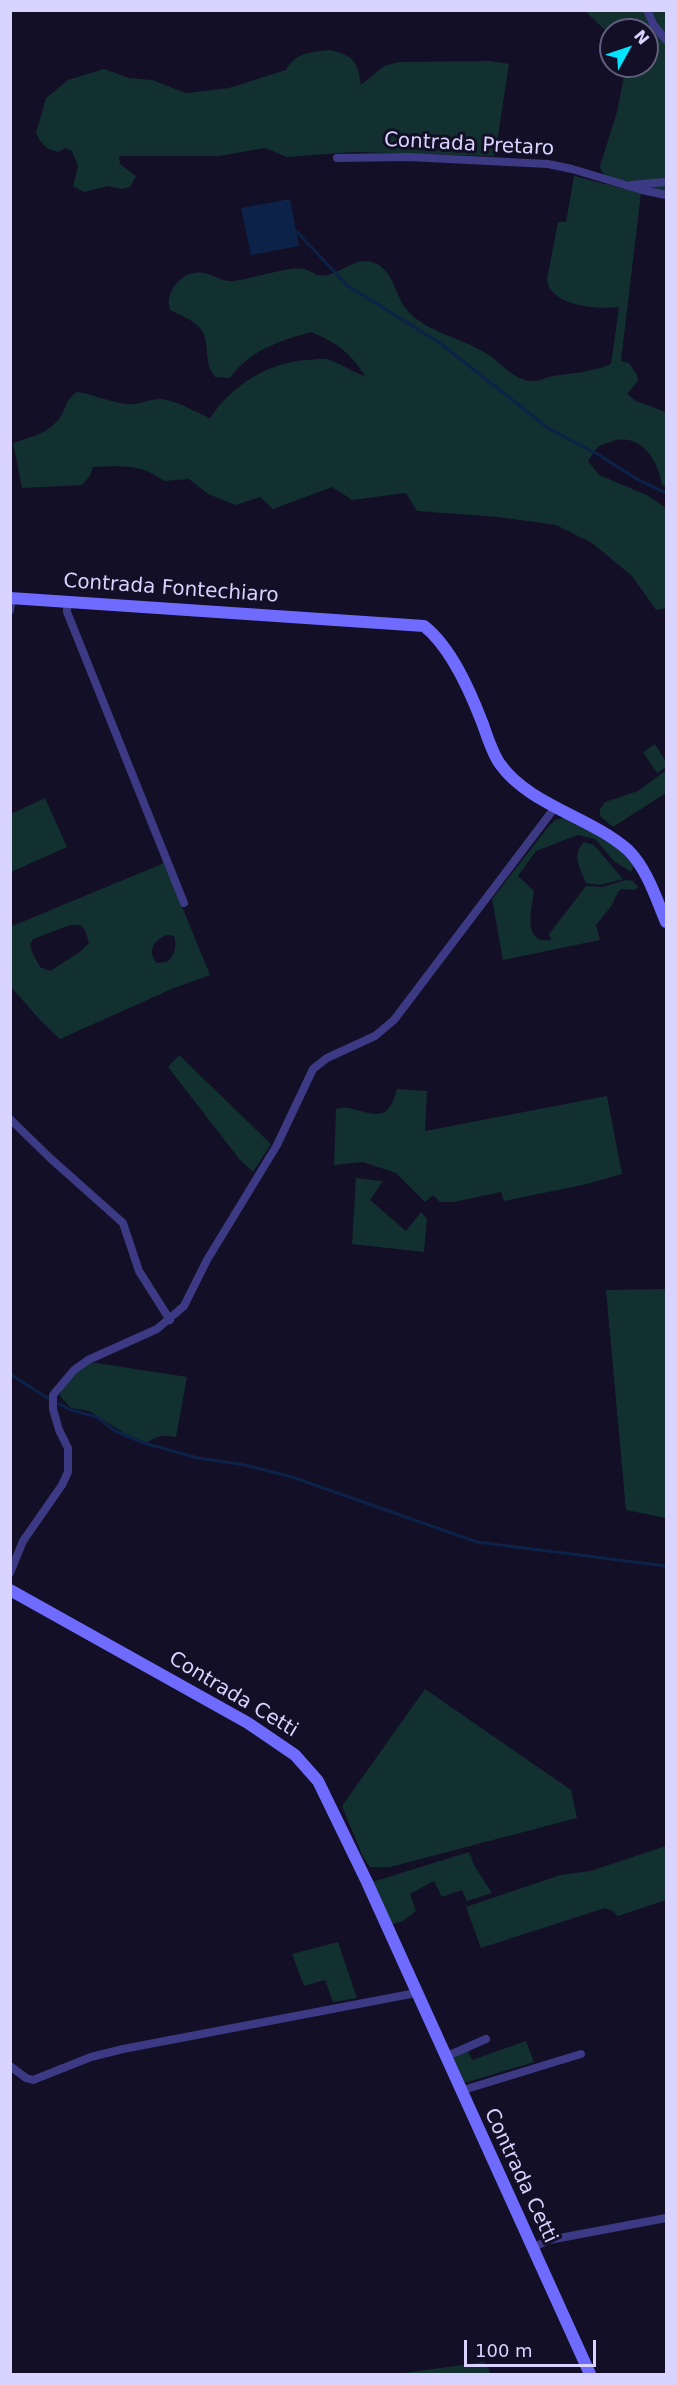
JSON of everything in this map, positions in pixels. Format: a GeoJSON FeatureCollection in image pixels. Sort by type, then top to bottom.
{"type":"FeatureCollection","features":[{"type":"Feature","properties":{"kind":"main road","name":"Contrada Fontechiaro"},"geometry":{"type":"LineString","coordinates":[[11,602],[67,601],[424,626],[436,635],[473,698],[498,763],[525,788],[606,835],[627,850],[644,871],[666,922]]}},
{"type":"Feature","properties":{"kind":"main road","name":"Contrada Cetti"},"geometry":{"type":"LineString","coordinates":[[10,1590],[236,1716],[282,1745],[304,1764],[318,1781],[338,1819],[590,2374]]}},
{"type":"Feature","properties":{"kind":"street"},"geometry":{"type":"LineString","coordinates":[[647,10],[653,24],[665,39]]}},
{"type":"Feature","properties":{"kind":"street","name":"Contrada Pretaro"},"geometry":{"type":"LineString","coordinates":[[337,158],[409,157],[548,164],[666,195]]}},
{"type":"Feature","properties":{"kind":"street"},"geometry":{"type":"LineString","coordinates":[[627,186],[666,182]]}},
{"type":"Feature","properties":{"kind":"street"},"geometry":{"type":"LineString","coordinates":[[67,601],[67,612],[184,903]]}},
{"type":"Feature","properties":{"kind":"street"},"geometry":{"type":"LineString","coordinates":[[10,1573],[23,1541],[62,1485],[68,1472],[68,1448],[59,1430],[53,1409],[53,1395],[74,1370],[88,1360],[156,1329],[170,1320],[184,1306],[207,1260],[277,1145],[313,1069],[327,1058],[375,1036],[394,1020],[556,806]]}},
{"type":"Feature","properties":{"kind":"street"},"geometry":{"type":"LineString","coordinates":[[10,1119],[123,1223],[139,1271],[170,1320]]}},
{"type":"Feature","properties":{"kind":"street"},"geometry":{"type":"LineString","coordinates":[[10,2066],[26,2078],[33,2080],[91,2057],[123,2049],[416,1993]]}},
{"type":"Feature","properties":{"kind":"street"},"geometry":{"type":"LineString","coordinates":[[445,2056],[486,2039]]}},
{"type":"Feature","properties":{"kind":"street"},"geometry":{"type":"LineString","coordinates":[[460,2091],[581,2054]]}},
{"type":"Feature","properties":{"kind":"street"},"geometry":{"type":"LineString","coordinates":[[532,2248],[549,2240],[666,2218]]}},
{"type":"Feature","properties":{"kind":"green space"},"geometry":{"type":"Polygon","coordinates":[[[590,10],[666,11],[666,191],[641,187],[643,183],[611,178],[602,172],[600,166],[617,112],[624,78],[659,78],[659,18],[599,18],[599,24],[587,13],[590,10]]]}},
{"type":"Feature","properties":{"kind":"green space"},"geometry":{"type":"Polygon","coordinates":[[[331,50],[354,61],[361,85],[384,66],[399,62],[490,61],[509,64],[495,156],[355,152],[287,157],[265,148],[219,156],[119,156],[120,164],[136,176],[130,187],[122,189],[108,186],[84,192],[73,186],[78,166],[72,151],[65,148],[58,152],[48,149],[36,133],[46,98],[68,80],[104,69],[129,78],[152,80],[186,93],[229,88],[286,70],[299,56],[331,50]]]}},
{"type":"Feature","properties":{"kind":"green space"},"geometry":{"type":"Polygon","coordinates":[[[574,176],[641,193],[621,361],[629,363],[637,375],[638,381],[627,394],[636,401],[666,412],[666,487],[662,485],[657,466],[652,458],[640,445],[632,441],[613,441],[599,446],[588,461],[599,475],[647,495],[666,508],[666,608],[656,610],[632,576],[592,543],[556,525],[498,517],[417,511],[406,493],[352,500],[332,487],[273,509],[260,497],[236,505],[208,494],[189,479],[164,481],[139,468],[122,466],[93,467],[90,476],[82,485],[22,488],[13,443],[38,434],[55,424],[77,392],[126,404],[157,399],[168,400],[210,418],[229,395],[240,386],[252,377],[279,365],[326,359],[365,376],[342,349],[311,332],[266,348],[247,360],[230,378],[215,377],[209,364],[205,338],[199,327],[170,310],[170,296],[177,283],[182,278],[196,273],[229,281],[297,269],[306,269],[317,275],[325,275],[361,261],[369,261],[377,264],[387,273],[406,309],[414,317],[434,330],[479,349],[519,378],[536,381],[553,376],[590,371],[611,364],[619,307],[588,307],[565,301],[550,288],[547,279],[558,222],[566,222],[574,176]]]}},
{"type":"Feature","properties":{"kind":"green space"},"geometry":{"type":"Polygon","coordinates":[[[655,744],[666,762],[666,767],[657,773],[643,752],[655,744]]]}},
{"type":"Feature","properties":{"kind":"green space"},"geometry":{"type":"Polygon","coordinates":[[[666,767],[666,793],[613,827],[600,816],[600,809],[605,802],[638,791],[665,771],[666,767]]]}},
{"type":"Feature","properties":{"kind":"green space"},"geometry":{"type":"Polygon","coordinates":[[[45,798],[67,847],[11,872],[11,814],[45,798]]]}},
{"type":"Feature","properties":{"kind":"green space"},"geometry":{"type":"Polygon","coordinates":[[[563,818],[592,829],[620,851],[634,866],[631,872],[614,861],[595,839],[578,835],[536,851],[518,876],[534,891],[530,924],[535,937],[551,940],[549,934],[586,886],[602,887],[626,880],[633,881],[638,887],[635,890],[622,889],[618,892],[612,905],[596,925],[600,940],[503,960],[492,899],[548,827],[555,820],[563,818]]]}},
{"type":"Feature","properties":{"kind":"green space"},"geometry":{"type":"Polygon","coordinates":[[[584,842],[594,845],[623,879],[600,885],[586,883],[577,857],[584,842]]]}},
{"type":"Feature","properties":{"kind":"green space"},"geometry":{"type":"Polygon","coordinates":[[[164,863],[210,975],[174,988],[60,1039],[12,988],[10,982],[10,927],[164,863]],[[70,925],[33,939],[30,944],[32,952],[40,967],[50,971],[81,951],[89,943],[85,930],[80,925],[70,925]],[[167,935],[158,940],[153,947],[152,955],[157,963],[167,962],[174,953],[174,936],[167,935]]]}},
{"type":"Feature","properties":{"kind":"green space"},"geometry":{"type":"Polygon","coordinates":[[[179,1055],[271,1144],[253,1172],[240,1160],[168,1067],[179,1055]]]}},
{"type":"Feature","properties":{"kind":"green space"},"geometry":{"type":"Polygon","coordinates":[[[397,1089],[427,1091],[425,1131],[607,1096],[622,1174],[587,1184],[504,1201],[501,1192],[454,1202],[440,1202],[433,1195],[425,1202],[396,1173],[363,1162],[334,1165],[336,1109],[354,1109],[379,1114],[386,1111],[392,1103],[397,1089]]]}},
{"type":"Feature","properties":{"kind":"green space"},"geometry":{"type":"Polygon","coordinates":[[[356,1178],[383,1181],[370,1200],[406,1231],[421,1212],[427,1219],[424,1252],[352,1244],[356,1178]]]}},
{"type":"Feature","properties":{"kind":"green space"},"geometry":{"type":"Polygon","coordinates":[[[666,1289],[666,1518],[626,1510],[606,1290],[666,1289]]]}},
{"type":"Feature","properties":{"kind":"green space"},"geometry":{"type":"Polygon","coordinates":[[[90,1362],[187,1377],[176,1437],[161,1436],[147,1443],[124,1433],[89,1411],[71,1408],[60,1396],[63,1385],[90,1362]]]}},
{"type":"Feature","properties":{"kind":"green space"},"geometry":{"type":"Polygon","coordinates":[[[425,1689],[571,1790],[577,1818],[390,1867],[370,1867],[363,1857],[342,1806],[425,1689]]]}},
{"type":"Feature","properties":{"kind":"green space"},"geometry":{"type":"Polygon","coordinates":[[[666,1846],[666,1900],[618,1916],[605,1908],[481,1948],[466,1907],[560,1875],[590,1871],[666,1846]]]}},
{"type":"Feature","properties":{"kind":"green space"},"geometry":{"type":"Polygon","coordinates":[[[469,1852],[475,1867],[492,1893],[467,1901],[462,1890],[442,1897],[434,1881],[410,1894],[416,1911],[403,1921],[390,1925],[372,1882],[469,1852]]]}},
{"type":"Feature","properties":{"kind":"green space"},"geometry":{"type":"Polygon","coordinates":[[[338,1942],[357,1998],[333,2002],[325,1980],[304,1986],[292,1954],[338,1942]]]}},
{"type":"Feature","properties":{"kind":"green space"},"geometry":{"type":"Polygon","coordinates":[[[526,2041],[534,2062],[461,2084],[449,2057],[468,2051],[472,2060],[526,2041]]]}},
{"type":"Feature","properties":{"kind":"green space"},"geometry":{"type":"Polygon","coordinates":[[[483,2362],[491,2374],[397,2374],[483,2362]]]}},
{"type":"Feature","properties":{"kind":"water"},"geometry":{"type":"Polygon","coordinates":[[[290,199],[299,246],[251,255],[241,208],[290,199]]]}},
{"type":"Feature","properties":{"kind":"waterway"},"geometry":{"type":"LineString","coordinates":[[297,232],[348,286],[440,343],[548,428],[666,493]]}},
{"type":"Feature","properties":{"kind":"waterway"},"geometry":{"type":"LineString","coordinates":[[10,1374],[49,1399]]}},
{"type":"Feature","properties":{"kind":"waterway"},"geometry":{"type":"LineString","coordinates":[[59,1404],[97,1417],[115,1431],[144,1443],[198,1458],[245,1465],[292,1477],[477,1542],[666,1566]]}}]}
